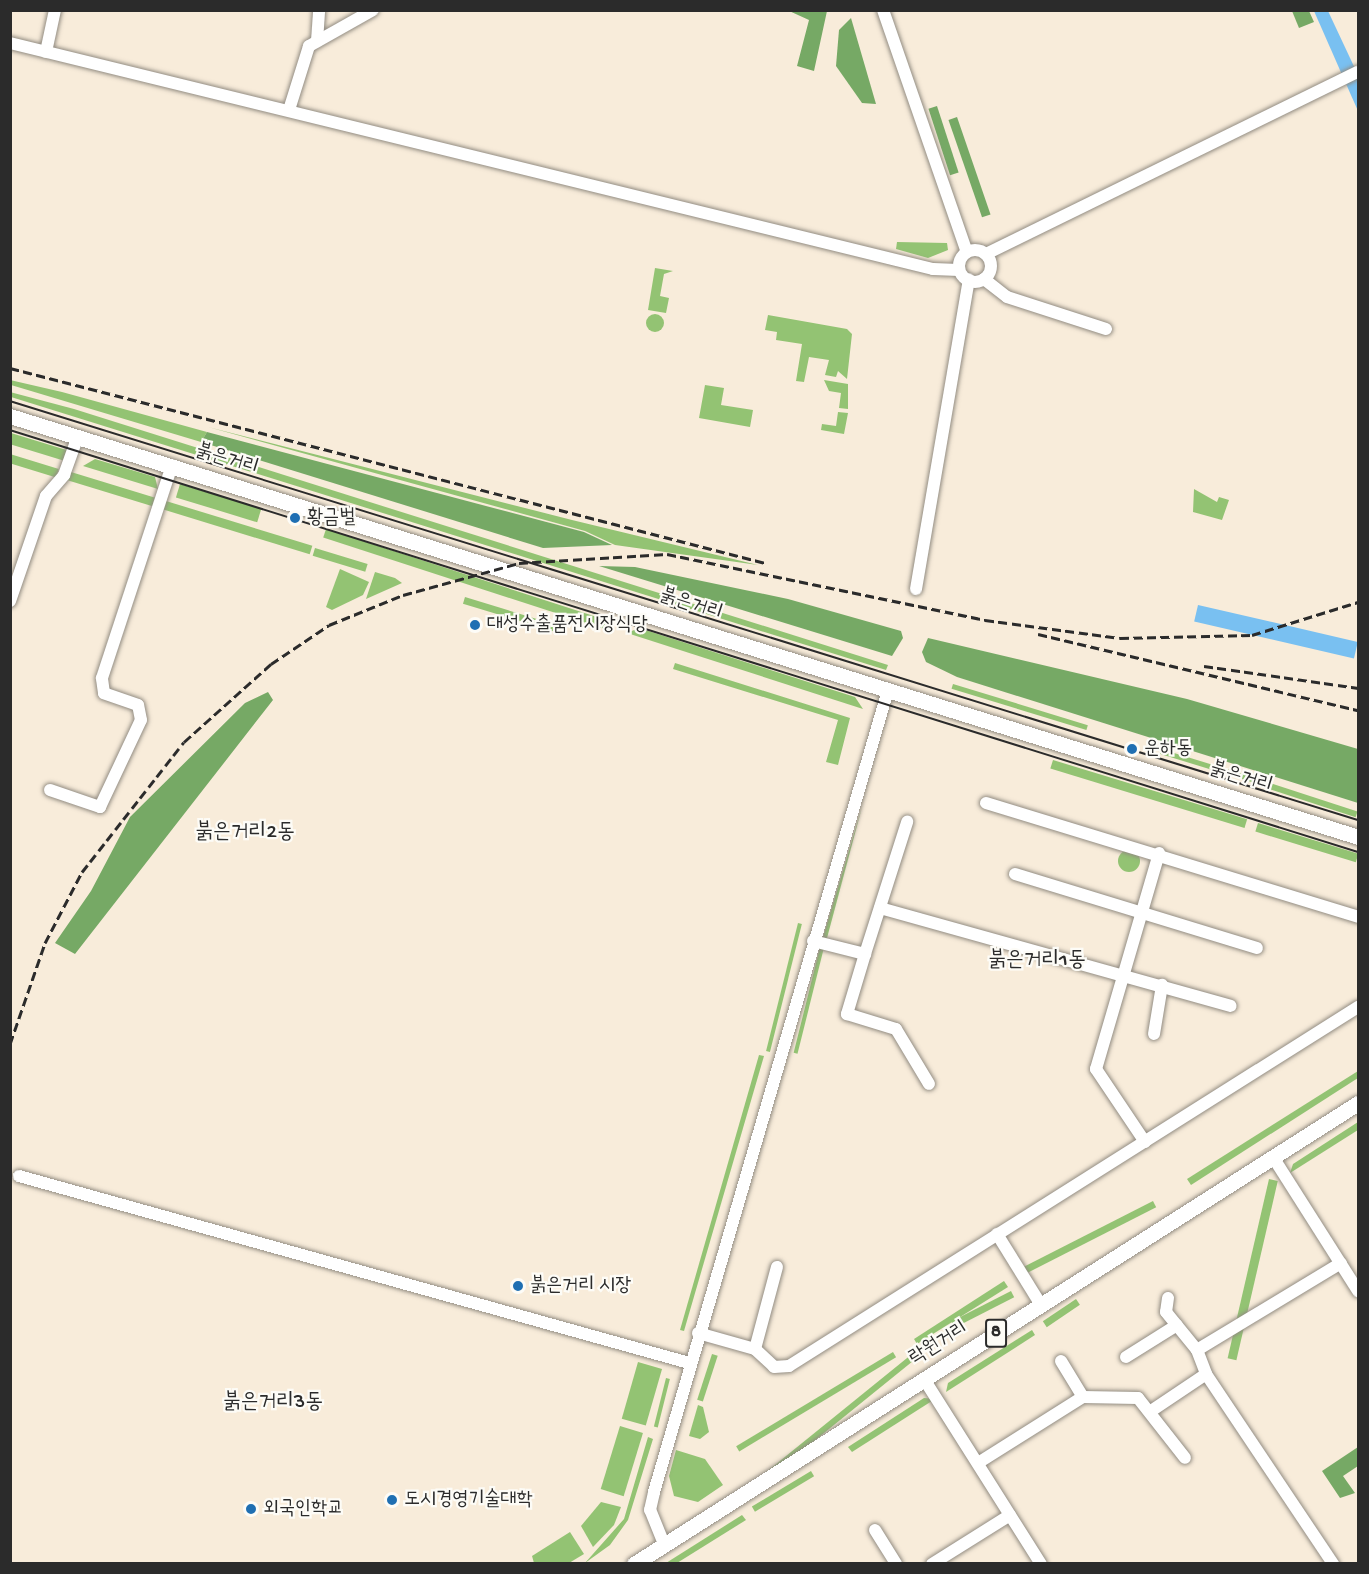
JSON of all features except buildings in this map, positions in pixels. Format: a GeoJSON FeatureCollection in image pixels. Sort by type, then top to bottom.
{"type":"FeatureCollection","features":[{"type":"Feature","properties":{"kind":"main road","name":"붉은거리"},"geometry":{"type":"LineString","coordinates":[[10,416],[1359,837]]}},
{"type":"Feature","properties":{"kind":"main road","name":"락원거리"},"geometry":{"type":"LineString","coordinates":[[634,1563],[1359,1103]]}},
{"type":"Feature","properties":{"kind":"street"},"geometry":{"type":"LineString","coordinates":[[46,52],[55,10]]}},
{"type":"Feature","properties":{"kind":"street"},"geometry":{"type":"LineString","coordinates":[[317,41],[319,10]]}},
{"type":"Feature","properties":{"kind":"street"},"geometry":{"type":"LineString","coordinates":[[289,110],[303,54],[317,41],[373,10]]}},
{"type":"Feature","properties":{"kind":"street"},"geometry":{"type":"LineString","coordinates":[[883,10],[967,252],[960,270]]}},
{"type":"Feature","properties":{"kind":"street"},"geometry":{"type":"LineString","coordinates":[[10,43],[933,269],[960,270],[969,280]]}},
{"type":"Feature","properties":{"kind":"street"},"geometry":{"type":"LineString","coordinates":[[967,252],[986,254],[1359,72]]}},
{"type":"Feature","properties":{"kind":"street"},"geometry":{"type":"LineString","coordinates":[[984,279],[991,267],[986,254]]}},
{"type":"Feature","properties":{"kind":"street"},"geometry":{"type":"LineString","coordinates":[[969,280],[984,279],[1007,297],[1106,328]]}},
{"type":"Feature","properties":{"kind":"street"},"geometry":{"type":"LineString","coordinates":[[916,589],[969,280]]}},
{"type":"Feature","properties":{"kind":"street"},"geometry":{"type":"LineString","coordinates":[[10,601],[46,496],[64,475],[78,436]]}},
{"type":"Feature","properties":{"kind":"street"},"geometry":{"type":"LineString","coordinates":[[50,790],[100,807],[141,720],[138,705],[104,693],[102,678],[172,465]]}},
{"type":"Feature","properties":{"kind":"street"},"geometry":{"type":"LineString","coordinates":[[664,1544],[650,1510],[689,1363],[888,690]]}},
{"type":"Feature","properties":{"kind":"street"},"geometry":{"type":"LineString","coordinates":[[986,803],[1159,853],[1359,917]]}},
{"type":"Feature","properties":{"kind":"street"},"geometry":{"type":"LineString","coordinates":[[907,822],[847,1014],[896,1029],[929,1084]]}},
{"type":"Feature","properties":{"kind":"street"},"geometry":{"type":"LineString","coordinates":[[1145,1142],[1096,1070],[1159,853]]}},
{"type":"Feature","properties":{"kind":"street"},"geometry":{"type":"LineString","coordinates":[[1015,874],[1257,948]]}},
{"type":"Feature","properties":{"kind":"street"},"geometry":{"type":"LineString","coordinates":[[880,908],[1231,1006]]}},
{"type":"Feature","properties":{"kind":"street"},"geometry":{"type":"LineString","coordinates":[[813,941],[865,954]]}},
{"type":"Feature","properties":{"kind":"street"},"geometry":{"type":"LineString","coordinates":[[1154,1034],[1161,985]]}},
{"type":"Feature","properties":{"kind":"street"},"geometry":{"type":"LineString","coordinates":[[698,1333],[755,1349],[774,1368],[789,1366],[1359,1007]]}},
{"type":"Feature","properties":{"kind":"street"},"geometry":{"type":"LineString","coordinates":[[1273,1157],[1359,1290]]}},
{"type":"Feature","properties":{"kind":"street"},"geometry":{"type":"LineString","coordinates":[[19,1176],[689,1363]]}},
{"type":"Feature","properties":{"kind":"street"},"geometry":{"type":"LineString","coordinates":[[997,1234],[1041,1305]]}},
{"type":"Feature","properties":{"kind":"street"},"geometry":{"type":"LineString","coordinates":[[1197,1350],[1341,1263]]}},
{"type":"Feature","properties":{"kind":"street"},"geometry":{"type":"LineString","coordinates":[[755,1349],[777,1267]]}},
{"type":"Feature","properties":{"kind":"street"},"geometry":{"type":"LineString","coordinates":[[1168,1298],[1166,1312],[1197,1350],[1206,1374],[1333,1563]]}},
{"type":"Feature","properties":{"kind":"street"},"geometry":{"type":"LineString","coordinates":[[1126,1357],[1177,1325]]}},
{"type":"Feature","properties":{"kind":"street"},"geometry":{"type":"LineString","coordinates":[[1061,1361],[1083,1397]]}},
{"type":"Feature","properties":{"kind":"street"},"geometry":{"type":"LineString","coordinates":[[1151,1411],[1206,1374]]}},
{"type":"Feature","properties":{"kind":"street"},"geometry":{"type":"LineString","coordinates":[[924,1378],[1041,1563]]}},
{"type":"Feature","properties":{"kind":"street"},"geometry":{"type":"LineString","coordinates":[[978,1463],[1083,1397],[1138,1398],[1151,1411],[1185,1458]]}},
{"type":"Feature","properties":{"kind":"street"},"geometry":{"type":"LineString","coordinates":[[932,1563],[1010,1515]]}},
{"type":"Feature","properties":{"kind":"street"},"geometry":{"type":"LineString","coordinates":[[875,1530],[896,1563]]}},
{"type":"Feature","properties":{"kind":"green space"},"geometry":{"type":"Polygon","coordinates":[[[787,10],[827,11],[814,71],[797,66],[809,20],[787,10]]]}},
{"type":"Feature","properties":{"kind":"green space"},"geometry":{"type":"Polygon","coordinates":[[[1292,11],[1309,11],[1314,22],[1299,28],[1292,11]]]}},
{"type":"Feature","properties":{"kind":"green space"},"geometry":{"type":"Polygon","coordinates":[[[851,18],[876,104],[862,103],[836,66],[839,30],[851,18]]]}},
{"type":"Feature","properties":{"kind":"green space"},"geometry":{"type":"Polygon","coordinates":[[[937,106],[959,173],[950,175],[928,109],[937,106]]]}},
{"type":"Feature","properties":{"kind":"green space"},"geometry":{"type":"Polygon","coordinates":[[[957,117],[991,214],[982,217],[948,120],[957,117]]]}},
{"type":"Feature","properties":{"kind":"green space"},"geometry":{"type":"Polygon","coordinates":[[[897,242],[947,243],[948,250],[928,258],[896,249],[897,242]]]}},
{"type":"Feature","properties":{"kind":"green space"},"geometry":{"type":"Polygon","coordinates":[[[655,268],[673,271],[664,274],[660,296],[669,298],[666,313],[648,310],[655,268]]]}},
{"type":"Feature","properties":{"kind":"green space"},"geometry":{"type":"Polygon","coordinates":[[[655,314],[661,317],[664,323],[661,329],[655,332],[649,329],[646,323],[649,317],[655,314]]]}},
{"type":"Feature","properties":{"kind":"green space"},"geometry":{"type":"Polygon","coordinates":[[[768,315],[847,329],[852,334],[847,379],[838,371],[836,377],[825,375],[829,360],[809,357],[804,382],[796,381],[802,344],[776,340],[777,332],[765,330],[768,315]]]}},
{"type":"Feature","properties":{"kind":"green space"},"geometry":{"type":"Polygon","coordinates":[[[10,380],[207,432],[201,442],[11,385],[10,380]]]}},
{"type":"Feature","properties":{"kind":"green space"},"geometry":{"type":"Polygon","coordinates":[[[824,380],[848,384],[848,409],[839,408],[841,393],[829,391],[824,380]]]}},
{"type":"Feature","properties":{"kind":"green space"},"geometry":{"type":"Polygon","coordinates":[[[705,385],[724,388],[721,405],[753,410],[750,427],[699,418],[705,385]]]}},
{"type":"Feature","properties":{"kind":"green space"},"geometry":{"type":"Polygon","coordinates":[[[10,392],[74,409],[888,665],[886,670],[11,397],[10,392]]]}},
{"type":"Feature","properties":{"kind":"green space"},"geometry":{"type":"Polygon","coordinates":[[[838,412],[848,413],[844,434],[821,430],[822,424],[836,426],[838,412]]]}},
{"type":"Feature","properties":{"kind":"green space"},"geometry":{"type":"Polygon","coordinates":[[[208,427],[758,565],[615,545],[585,531],[208,427]]]}},
{"type":"Feature","properties":{"kind":"green space"},"geometry":{"type":"Polygon","coordinates":[[[207,432],[584,532],[612,545],[543,548],[201,442],[207,432]]]}},
{"type":"Feature","properties":{"kind":"green space"},"geometry":{"type":"Polygon","coordinates":[[[11,433],[66,450],[63,460],[10,444],[11,433]]]}},
{"type":"Feature","properties":{"kind":"green space"},"geometry":{"type":"Polygon","coordinates":[[[10,454],[59,469],[56,478],[10,463],[10,454]]]}},
{"type":"Feature","properties":{"kind":"green space"},"geometry":{"type":"Polygon","coordinates":[[[95,459],[155,477],[158,489],[83,466],[95,459]]]}},
{"type":"Feature","properties":{"kind":"green space"},"geometry":{"type":"Polygon","coordinates":[[[71,472],[155,498],[153,506],[68,481],[71,472]]]}},
{"type":"Feature","properties":{"kind":"green space"},"geometry":{"type":"Polygon","coordinates":[[[180,484],[261,509],[257,522],[176,497],[180,484]]]}},
{"type":"Feature","properties":{"kind":"green space"},"geometry":{"type":"Polygon","coordinates":[[[1194,489],[1217,502],[1219,497],[1229,500],[1222,520],[1193,512],[1194,489]]]}},
{"type":"Feature","properties":{"kind":"green space"},"geometry":{"type":"Polygon","coordinates":[[[166,501],[312,546],[310,554],[163,510],[166,501]]]}},
{"type":"Feature","properties":{"kind":"green space"},"geometry":{"type":"Polygon","coordinates":[[[326,529],[608,621],[606,629],[323,538],[326,529]]]}},
{"type":"Feature","properties":{"kind":"green space"},"geometry":{"type":"Polygon","coordinates":[[[315,548],[368,564],[365,572],[313,556],[315,548]]]}},
{"type":"Feature","properties":{"kind":"green space"},"geometry":{"type":"Polygon","coordinates":[[[599,566],[635,567],[788,599],[901,631],[903,638],[892,656],[599,566]]]}},
{"type":"Feature","properties":{"kind":"green space"},"geometry":{"type":"Polygon","coordinates":[[[340,569],[369,582],[363,595],[332,610],[326,607],[340,569]]]}},
{"type":"Feature","properties":{"kind":"green space"},"geometry":{"type":"Polygon","coordinates":[[[375,572],[395,578],[402,583],[366,599],[375,572]]]}},
{"type":"Feature","properties":{"kind":"green space"},"geometry":{"type":"Polygon","coordinates":[[[465,597],[564,627],[562,634],[463,604],[465,597]]]}},
{"type":"Feature","properties":{"kind":"green space"},"geometry":{"type":"Polygon","coordinates":[[[639,628],[855,697],[863,709],[627,633],[639,628]]]}},
{"type":"Feature","properties":{"kind":"green space"},"geometry":{"type":"Polygon","coordinates":[[[928,638],[1187,699],[1358,749],[1358,803],[957,677],[926,662],[922,652],[928,638]]]}},
{"type":"Feature","properties":{"kind":"green space"},"geometry":{"type":"Polygon","coordinates":[[[675,663],[850,718],[838,765],[826,762],[838,720],[673,669],[675,663]]]}},
{"type":"Feature","properties":{"kind":"green space"},"geometry":{"type":"Polygon","coordinates":[[[953,684],[1088,725],[1086,730],[952,689],[953,684]]]}},
{"type":"Feature","properties":{"kind":"green space"},"geometry":{"type":"Polygon","coordinates":[[[268,692],[273,700],[75,954],[55,943],[91,891],[130,817],[245,703],[268,692]]]}},
{"type":"Feature","properties":{"kind":"green space"},"geometry":{"type":"Polygon","coordinates":[[[1161,749],[1260,779],[1259,784],[1160,754],[1161,749]]]}},
{"type":"Feature","properties":{"kind":"green space"},"geometry":{"type":"Polygon","coordinates":[[[1053,760],[1247,819],[1244,828],[1050,769],[1053,760]]]}},
{"type":"Feature","properties":{"kind":"green space"},"geometry":{"type":"Polygon","coordinates":[[[1270,783],[1357,811],[1356,817],[1268,789],[1270,783]]]}},
{"type":"Feature","properties":{"kind":"green space"},"geometry":{"type":"Polygon","coordinates":[[[862,807],[827,938],[823,937],[862,807]]]}},
{"type":"Feature","properties":{"kind":"green space"},"geometry":{"type":"Polygon","coordinates":[[[1258,823],[1358,854],[1356,862],[1255,832],[1258,823]]]}},
{"type":"Feature","properties":{"kind":"green space"},"geometry":{"type":"Polygon","coordinates":[[[1129,850],[1137,853],[1140,861],[1137,869],[1129,872],[1121,869],[1118,861],[1121,853],[1129,850]]]}},
{"type":"Feature","properties":{"kind":"green space"},"geometry":{"type":"Polygon","coordinates":[[[798,923],[802,924],[770,1052],[766,1051],[798,923]]]}},
{"type":"Feature","properties":{"kind":"green space"},"geometry":{"type":"Polygon","coordinates":[[[820,947],[824,948],[798,1054],[794,1053],[820,947]]]}},
{"type":"Feature","properties":{"kind":"green space"},"geometry":{"type":"Polygon","coordinates":[[[759,1055],[764,1056],[684,1331],[680,1330],[759,1055]]]}},
{"type":"Feature","properties":{"kind":"green space"},"geometry":{"type":"Polygon","coordinates":[[[1358,1071],[1358,1078],[1191,1185],[1187,1179],[1358,1071]]]}},
{"type":"Feature","properties":{"kind":"green space"},"geometry":{"type":"Polygon","coordinates":[[[1358,1122],[1358,1130],[1290,1173],[1293,1164],[1358,1122]]]}},
{"type":"Feature","properties":{"kind":"green space"},"geometry":{"type":"Polygon","coordinates":[[[1269,1179],[1278,1181],[1236,1360],[1228,1358],[1269,1179]]]}},
{"type":"Feature","properties":{"kind":"green space"},"geometry":{"type":"Polygon","coordinates":[[[1153,1201],[1156,1207],[1026,1274],[1023,1267],[1153,1201]]]}},
{"type":"Feature","properties":{"kind":"green space"},"geometry":{"type":"Polygon","coordinates":[[[1004,1281],[1008,1287],[917,1344],[914,1339],[1004,1281]]]}},
{"type":"Feature","properties":{"kind":"green space"},"geometry":{"type":"Polygon","coordinates":[[[1011,1291],[1014,1297],[954,1328],[951,1321],[1011,1291]]]}},
{"type":"Feature","properties":{"kind":"green space"},"geometry":{"type":"Polygon","coordinates":[[[1076,1299],[1080,1305],[1047,1327],[1043,1321],[1076,1299]]]}},
{"type":"Feature","properties":{"kind":"green space"},"geometry":{"type":"Polygon","coordinates":[[[1032,1330],[1035,1335],[946,1392],[948,1383],[1032,1330]]]}},
{"type":"Feature","properties":{"kind":"green space"},"geometry":{"type":"Polygon","coordinates":[[[893,1352],[896,1357],[739,1451],[736,1446],[893,1352]]]}},
{"type":"Feature","properties":{"kind":"green space"},"geometry":{"type":"Polygon","coordinates":[[[712,1354],[718,1356],[703,1402],[697,1400],[712,1354]]]}},
{"type":"Feature","properties":{"kind":"green space"},"geometry":{"type":"Polygon","coordinates":[[[912,1354],[916,1359],[745,1497],[741,1492],[912,1354]]]}},
{"type":"Feature","properties":{"kind":"green space"},"geometry":{"type":"Polygon","coordinates":[[[638,1362],[662,1369],[646,1426],[622,1419],[638,1362]]]}},
{"type":"Feature","properties":{"kind":"green space"},"geometry":{"type":"Polygon","coordinates":[[[666,1378],[670,1379],[658,1427],[654,1427],[666,1378]]]}},
{"type":"Feature","properties":{"kind":"green space"},"geometry":{"type":"Polygon","coordinates":[[[924,1398],[935,1399],[852,1452],[848,1447],[924,1398]]]}},
{"type":"Feature","properties":{"kind":"green space"},"geometry":{"type":"Polygon","coordinates":[[[698,1405],[703,1407],[709,1432],[700,1439],[689,1436],[698,1405]]]}},
{"type":"Feature","properties":{"kind":"green space"},"geometry":{"type":"Polygon","coordinates":[[[620,1426],[643,1433],[624,1496],[601,1489],[620,1426]]]}},
{"type":"Feature","properties":{"kind":"green space"},"geometry":{"type":"Polygon","coordinates":[[[648,1437],[653,1439],[628,1520],[610,1545],[585,1563],[624,1519],[648,1437]]]}},
{"type":"Feature","properties":{"kind":"green space"},"geometry":{"type":"Polygon","coordinates":[[[1358,1447],[1358,1466],[1343,1476],[1355,1493],[1340,1498],[1322,1471],[1358,1447]]]}},
{"type":"Feature","properties":{"kind":"green space"},"geometry":{"type":"Polygon","coordinates":[[[676,1450],[705,1459],[723,1485],[698,1502],[674,1496],[669,1476],[676,1450]]]}},
{"type":"Feature","properties":{"kind":"green space"},"geometry":{"type":"Polygon","coordinates":[[[811,1471],[814,1476],[755,1512],[752,1507],[811,1471]]]}},
{"type":"Feature","properties":{"kind":"green space"},"geometry":{"type":"Polygon","coordinates":[[[601,1502],[621,1507],[614,1525],[593,1547],[581,1526],[601,1502]]]}},
{"type":"Feature","properties":{"kind":"green space"},"geometry":{"type":"Polygon","coordinates":[[[742,1515],[746,1520],[677,1563],[666,1563],[742,1515]]]}},
{"type":"Feature","properties":{"kind":"green space"},"geometry":{"type":"Polygon","coordinates":[[[570,1532],[584,1554],[569,1563],[534,1563],[532,1556],[570,1532]]]}},
{"type":"Feature","properties":{"kind":"water"},"geometry":{"type":"Polygon","coordinates":[[[1314,11],[1328,11],[1358,75],[1358,111],[1314,11]]]}},
{"type":"Feature","properties":{"kind":"water"},"geometry":{"type":"Polygon","coordinates":[[[1198,605],[1358,642],[1354,658],[1194,622],[1198,605]]]}},
{"type":"Feature","properties":{"kind":"tram line"},"geometry":{"type":"LineString","coordinates":[[10,401],[1358,820]]}},
{"type":"Feature","properties":{"kind":"tram line"},"geometry":{"type":"LineString","coordinates":[[10,430],[1358,852]]}},
{"type":"Feature","properties":{"kind":"railway"},"geometry":{"type":"LineString","coordinates":[[10,368],[765,563]]}},
{"type":"Feature","properties":{"kind":"railway"},"geometry":{"type":"LineString","coordinates":[[10,1044],[45,943],[82,872],[184,742],[271,664],[329,625],[403,595],[519,563],[667,554],[985,620],[1120,638],[1252,635],[1358,602]]}},
{"type":"Feature","properties":{"kind":"railway"},"geometry":{"type":"LineString","coordinates":[[1038,634],[1358,710]]}},
{"type":"Feature","properties":{"kind":"railway"},"geometry":{"type":"LineString","coordinates":[[1204,666],[1358,688]]}},
{"type":"Feature","properties":{"kind":"place","name":"황금벌"},"geometry":{"type":"Point","coordinates":[295,518]}},
{"type":"Feature","properties":{"kind":"place","name":"대성수출품전시장식당"},"geometry":{"type":"Point","coordinates":[475,625]}},
{"type":"Feature","properties":{"kind":"place","name":"운하동"},"geometry":{"type":"Point","coordinates":[1132,749]}},
{"type":"Feature","properties":{"kind":"place","name":"붉은거리 시장"},"geometry":{"type":"Point","coordinates":[518,1286]}},
{"type":"Feature","properties":{"kind":"place","name":"도시경영기술대학"},"geometry":{"type":"Point","coordinates":[392,1500]}},
{"type":"Feature","properties":{"kind":"place","name":"외국인학교"},"geometry":{"type":"Point","coordinates":[251,1509]}},
{"type":"Feature","properties":{"kind":"district","name":"붉은거리2동"},"geometry":{"type":"Point","coordinates":[245,834]}},
{"type":"Feature","properties":{"kind":"district","name":"붉은거리1동"},"geometry":{"type":"Point","coordinates":[1037,962]}},
{"type":"Feature","properties":{"kind":"district","name":"붉은거리3동"},"geometry":{"type":"Point","coordinates":[273,1404]}}]}
